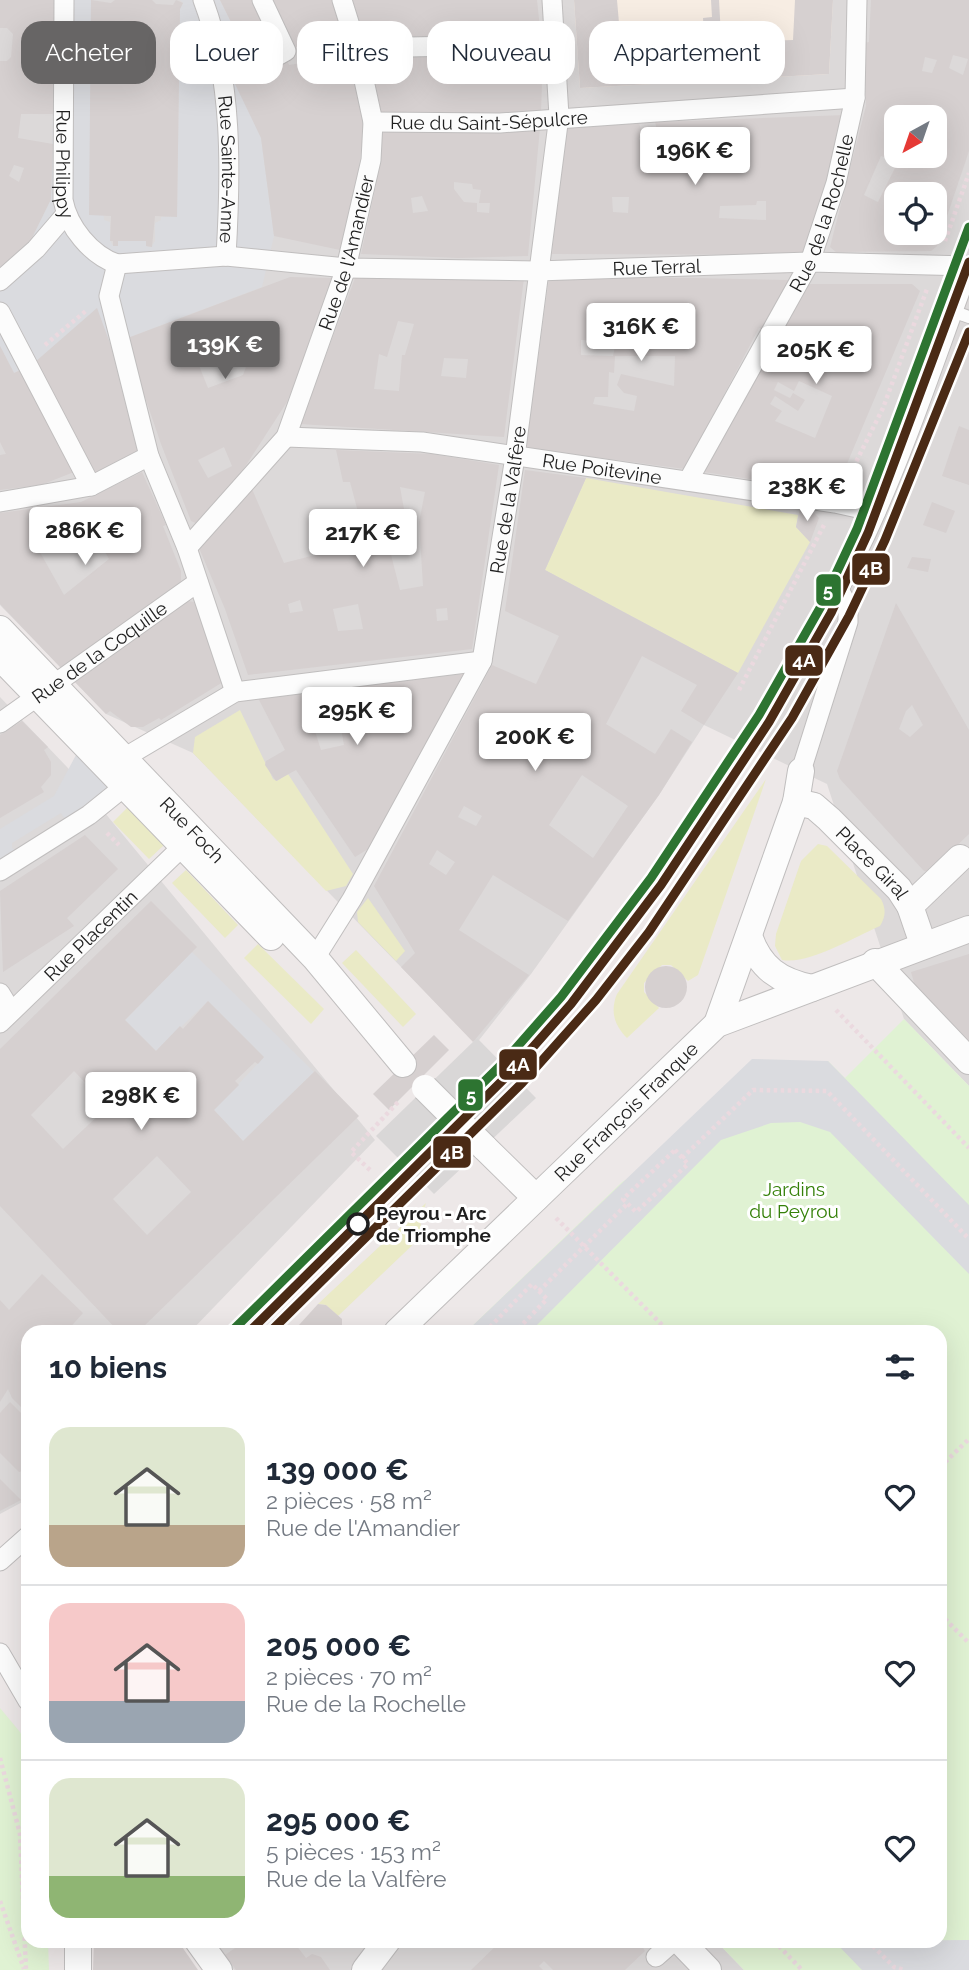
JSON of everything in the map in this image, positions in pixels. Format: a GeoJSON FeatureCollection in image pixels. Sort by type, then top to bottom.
{"type":"FeatureCollection","features":[{"type":"Feature","properties":{"kind":"street","name":"Rue Philippy"},"geometry":{"type":"LineString","coordinates":[[64,0],[62,200],[66,214],[89,245],[117,264]]}},
{"type":"Feature","properties":{"kind":"street","name":"Rue Sainte-Anne"},"geometry":{"type":"LineString","coordinates":[[203,0],[215,30],[222,82],[230,188],[226,256]]}},
{"type":"Feature","properties":{"kind":"street"},"geometry":{"type":"LineString","coordinates":[[262,0],[295,52],[283,57]]}},
{"type":"Feature","properties":{"kind":"street","name":"Rue de l'Amandier"},"geometry":{"type":"LineString","coordinates":[[342,0],[349,21]]}},
{"type":"Feature","properties":{"kind":"street","name":"Rue de la Valfère"},"geometry":{"type":"LineString","coordinates":[[552,0],[553,21]]}},
{"type":"Feature","properties":{"kind":"street","name":"Rue de la Rochelle"},"geometry":{"type":"LineString","coordinates":[[688,481],[810,262],[836,183],[855,98],[857,0]]}},
{"type":"Feature","properties":{"kind":"street","name":"Rue de l'Amandier"},"geometry":{"type":"LineString","coordinates":[[187,548],[286,437],[346,268],[371,160],[373,122],[365,84]]}},
{"type":"Feature","properties":{"kind":"street","name":"Rue de la Valfère"},"geometry":{"type":"LineString","coordinates":[[315,958],[352,899],[482,661],[515,457],[559,116],[557,84]]}},
{"type":"Feature","properties":{"kind":"street","name":"Rue du Saint-Sépulcre"},"geometry":{"type":"LineString","coordinates":[[373,122],[500,123],[559,116],[855,98]]}},
{"type":"Feature","properties":{"kind":"street"},"geometry":{"type":"LineString","coordinates":[[0,281],[36,249],[66,214]]}},
{"type":"Feature","properties":{"kind":"street","name":"Rue Terral"},"geometry":{"type":"LineString","coordinates":[[117,264],[226,256],[346,268],[537,271],[810,262],[969,266]]}},
{"type":"Feature","properties":{"kind":"street"},"geometry":{"type":"LineString","coordinates":[[117,264],[109,296],[149,456],[187,548],[235,692]]}},
{"type":"Feature","properties":{"kind":"street"},"geometry":{"type":"LineString","coordinates":[[507,1069],[614,943],[775,707],[839,590],[876,512],[961,314],[969,266]]}},
{"type":"Feature","properties":{"kind":"street"},"geometry":{"type":"LineString","coordinates":[[0,312],[91,486]]}},
{"type":"Feature","properties":{"kind":"street","name":"Rue Poitevine"},"geometry":{"type":"LineString","coordinates":[[286,437],[422,442],[835,503],[876,512]]}},
{"type":"Feature","properties":{"kind":"street"},"geometry":{"type":"LineString","coordinates":[[0,502],[91,486],[149,456]]}},
{"type":"Feature","properties":{"kind":"street","name":"Rue de la Coquille"},"geometry":{"type":"LineString","coordinates":[[0,723],[198,582]]}},
{"type":"Feature","properties":{"kind":"street"},"geometry":{"type":"LineString","coordinates":[[717,1024],[796,802],[802,771],[848,622],[848,606],[839,590]]}},
{"type":"Feature","properties":{"kind":"street","name":"Rue Foch"},"geometry":{"type":"LineString","coordinates":[[0,629],[45,689],[125,786],[306,972],[378,1036]]}},
{"type":"Feature","properties":{"kind":"street","name":"Rue Foch"},"geometry":{"type":"LineString","coordinates":[[0,657],[45,689],[124,758],[315,958],[416,1078],[536,1198]]}},
{"type":"Feature","properties":{"kind":"street"},"geometry":{"type":"LineString","coordinates":[[124,758],[235,692],[482,661]]}},
{"type":"Feature","properties":{"kind":"street"},"geometry":{"type":"LineString","coordinates":[[0,872],[89,815],[125,786]]}},
{"type":"Feature","properties":{"kind":"street","name":"Place Giral"},"geometry":{"type":"LineString","coordinates":[[796,802],[814,806],[829,818],[899,889],[909,906],[923,944]]}},
{"type":"Feature","properties":{"kind":"street","name":"Rue Placentin"},"geometry":{"type":"LineString","coordinates":[[4,1008],[182,847]]}},
{"type":"Feature","properties":{"kind":"street"},"geometry":{"type":"LineString","coordinates":[[909,906],[965,854]]}},
{"type":"Feature","properties":{"kind":"street"},"geometry":{"type":"LineString","coordinates":[[717,1024],[875,962],[969,929]]}},
{"type":"Feature","properties":{"kind":"street"},"geometry":{"type":"LineString","coordinates":[[749,936],[763,966],[791,983],[812,988]]}},
{"type":"Feature","properties":{"kind":"street"},"geometry":{"type":"LineString","coordinates":[[875,962],[969,1061]]}},
{"type":"Feature","properties":{"kind":"street","name":"Rue François Franque"},"geometry":{"type":"LineString","coordinates":[[404,1325],[717,1024]]}},
{"type":"Feature","properties":{"kind":"street"},"geometry":{"type":"LineString","coordinates":[[248,1325],[407,1167]]}},
{"type":"Feature","properties":{"kind":"street"},"geometry":{"type":"LineString","coordinates":[[0,1561],[21,1542]]}},
{"type":"Feature","properties":{"kind":"street"},"geometry":{"type":"LineString","coordinates":[[0,1653],[21,1689]]}},
{"type":"Feature","properties":{"kind":"street"},"geometry":{"type":"LineString","coordinates":[[78,1948],[78,1970]]}},
{"type":"Feature","properties":{"kind":"street"},"geometry":{"type":"LineString","coordinates":[[203,1948],[219,1970]]}},
{"type":"Feature","properties":{"kind":"street"},"geometry":{"type":"LineString","coordinates":[[365,1970],[382,1948]]}},
{"type":"Feature","properties":{"kind":"street"},"geometry":{"type":"LineString","coordinates":[[656,1957],[666,1948]]}},
{"type":"Feature","properties":{"kind":"street"},"geometry":{"type":"LineString","coordinates":[[687,1948],[708,1970]]}},
{"type":"Feature","properties":{"kind":"path"},"geometry":{"type":"LineString","coordinates":[[739,690],[883,408],[969,173]]}},
{"type":"Feature","properties":{"kind":"path"},"geometry":{"type":"LineString","coordinates":[[26,363],[92,306]]}},
{"type":"Feature","properties":{"kind":"path"},"geometry":{"type":"LineString","coordinates":[[101,826],[119,845]]}},
{"type":"Feature","properties":{"kind":"path"},"geometry":{"type":"LineString","coordinates":[[857,1031],[969,1148]]}},
{"type":"Feature","properties":{"kind":"path"},"geometry":{"type":"LineString","coordinates":[[351,1152],[416,1078]]}},
{"type":"Feature","properties":{"kind":"path"},"geometry":{"type":"LineString","coordinates":[[682,1158],[753,1090],[827,1091],[969,1239]]}},
{"type":"Feature","properties":{"kind":"path"},"geometry":{"type":"LineString","coordinates":[[675,1150],[688,1164],[636,1212],[628,1203],[624,1199],[675,1150]]}},
{"type":"Feature","properties":{"kind":"path"},"geometry":{"type":"LineString","coordinates":[[539,1291],[628,1203]]}},
{"type":"Feature","properties":{"kind":"path"},"geometry":{"type":"LineString","coordinates":[[557,1219],[662,1325]]}},
{"type":"Feature","properties":{"kind":"path"},"geometry":{"type":"LineString","coordinates":[[492,1325],[532,1284],[547,1299],[522,1325]]}},
{"type":"Feature","properties":{"kind":"path"},"geometry":{"type":"LineString","coordinates":[[947,1460],[969,1439]]}},
{"type":"Feature","properties":{"kind":"path"},"geometry":{"type":"LineString","coordinates":[[947,1621],[969,1643]]}},
{"type":"Feature","properties":{"kind":"path"},"geometry":{"type":"LineString","coordinates":[[0,1758],[20,1834],[21,1861]]}},
{"type":"Feature","properties":{"kind":"path"},"geometry":{"type":"LineString","coordinates":[[0,1779],[4,1771]]}},
{"type":"Feature","properties":{"kind":"path"},"geometry":{"type":"LineString","coordinates":[[0,1901],[25,1970]]}},
{"type":"Feature","properties":{"kind":"path"},"geometry":{"type":"LineString","coordinates":[[24,1948],[25,1970]]}},
{"type":"Feature","properties":{"kind":"path"},"geometry":{"type":"LineString","coordinates":[[781,1948],[802,1970]]}},
{"type":"Feature","properties":{"kind":"path"},"geometry":{"type":"LineString","coordinates":[[875,1948],[894,1967],[904,1970]]}},
{"type":"Feature","properties":{"kind":"shaded area"},"geometry":{"type":"Polygon","coordinates":[[[0,0],[969,0],[969,1086],[904,1019],[827,784],[704,725],[659,795],[531,974],[476,1044],[193,753],[106,714],[0,605],[0,0]]]}},
{"type":"Feature","properties":{"kind":"shaded area"},"geometry":{"type":"Polygon","coordinates":[[[55,0],[91,0],[92,21],[55,21],[55,0]]]}},
{"type":"Feature","properties":{"kind":"shaded area"},"geometry":{"type":"Polygon","coordinates":[[[180,0],[220,0],[230,21],[180,21],[183,3],[180,0]]]}},
{"type":"Feature","properties":{"kind":"shaded area"},"geometry":{"type":"Polygon","coordinates":[[[574,0],[833,0],[829,74],[785,76],[785,21],[589,21],[589,84],[651,84],[580,88],[574,0]]]}},
{"type":"Feature","properties":{"kind":"shaded area"},"geometry":{"type":"Polygon","coordinates":[[[53,84],[96,84],[104,220],[110,222],[110,240],[113,246],[118,246],[118,241],[146,241],[147,246],[151,247],[155,241],[155,223],[161,220],[161,217],[177,216],[179,84],[248,84],[261,138],[274,236],[262,287],[125,339],[109,342],[97,309],[34,363],[14,373],[0,346],[0,271],[29,244],[51,199],[53,84]]]}},
{"type":"Feature","properties":{"kind":"shaded area"},"geometry":{"type":"Polygon","coordinates":[[[0,697],[67,767],[375,1140],[197,1325],[21,1325],[21,1503],[0,1514],[0,697]]]}},
{"type":"Feature","properties":{"kind":"shaded area"},"geometry":{"type":"Polygon","coordinates":[[[83,742],[125,786],[0,871],[0,829],[54,796],[83,742]],[[61,813],[12,843],[12,848],[18,852],[66,821],[61,813]]]}},
{"type":"Feature","properties":{"kind":"shaded area"},"geometry":{"type":"Polygon","coordinates":[[[192,952],[314,1072],[243,1141],[214,1110],[264,1057],[208,1001],[156,1051],[125,1020],[192,952]]]}},
{"type":"Feature","properties":{"kind":"shaded area"},"geometry":{"type":"Polygon","coordinates":[[[752,1059],[828,1061],[969,1205],[969,1274],[830,1132],[800,1122],[771,1123],[721,1140],[537,1325],[473,1325],[752,1059]]]}},
{"type":"Feature","properties":{"kind":"shaded area"},"geometry":{"type":"Polygon","coordinates":[[[947,1940],[969,1940],[969,1970],[862,1970],[841,1948],[947,1948],[947,1940]]]}},
{"type":"Feature","properties":{"kind":"shaded area"},"geometry":{"type":"Polygon","coordinates":[[[218,1948],[723,1948],[744,1970],[234,1970],[218,1948]]]}},
{"type":"Feature","properties":{"kind":"green space"},"geometry":{"type":"Polygon","coordinates":[[[586,478],[798,515],[796,527],[810,542],[738,673],[545,570],[586,478]]]}},
{"type":"Feature","properties":{"kind":"green space"},"geometry":{"type":"Polygon","coordinates":[[[240,710],[273,779],[277,781],[288,774],[353,874],[346,886],[326,891],[193,753],[195,737],[240,710]]]}},
{"type":"Feature","properties":{"kind":"green space"},"geometry":{"type":"Polygon","coordinates":[[[766,779],[698,975],[688,981],[671,965],[662,965],[644,983],[644,992],[659,1008],[627,1038],[614,1017],[617,994],[766,779]]]}},
{"type":"Feature","properties":{"kind":"green space"},"geometry":{"type":"Polygon","coordinates":[[[128,807],[164,845],[149,859],[113,822],[128,807]]]}},
{"type":"Feature","properties":{"kind":"green space"},"geometry":{"type":"Polygon","coordinates":[[[818,844],[827,846],[881,899],[883,919],[880,926],[831,949],[805,958],[782,960],[775,946],[776,934],[801,861],[818,844]]]}},
{"type":"Feature","properties":{"kind":"green space"},"geometry":{"type":"Polygon","coordinates":[[[186,870],[238,925],[225,938],[172,883],[186,870]]]}},
{"type":"Feature","properties":{"kind":"green space"},"geometry":{"type":"Polygon","coordinates":[[[368,898],[405,951],[396,961],[358,922],[357,912],[368,898]]]}},
{"type":"Feature","properties":{"kind":"green space"},"geometry":{"type":"Polygon","coordinates":[[[258,944],[324,1009],[311,1024],[244,958],[258,944]]]}},
{"type":"Feature","properties":{"kind":"green space"},"geometry":{"type":"Polygon","coordinates":[[[356,950],[416,1014],[403,1027],[342,963],[356,950]]]}},
{"type":"Feature","properties":{"kind":"green space","name":"Jardins du Peyrou"},"geometry":{"type":"Polygon","coordinates":[[[904,1019],[969,1086],[969,1970],[744,1970],[723,1948],[947,1948],[947,1325],[473,1325],[622,1182],[828,1061],[845,1078],[904,1019]]]}},
{"type":"Feature","properties":{"kind":"green space"},"geometry":{"type":"Polygon","coordinates":[[[426,1203],[420,1221],[423,1235],[338,1316],[326,1305],[318,1304],[426,1203]]]}},
{"type":"Feature","properties":{"kind":"green space"},"geometry":{"type":"Polygon","coordinates":[[[0,1708],[21,1734],[21,1948],[48,1948],[49,1970],[0,1970],[0,1708]]]}},
{"type":"Feature","properties":{"kind":"pier"},"geometry":{"type":"Polygon","coordinates":[[[477,1038],[536,1098],[434,1194],[376,1136],[477,1038]]]}},
{"type":"Feature","properties":{"kind":"building"},"geometry":{"type":"Polygon","coordinates":[[[0,0],[55,0],[55,21],[21,21],[21,84],[54,84],[54,114],[21,114],[18,138],[53,144],[51,199],[29,244],[0,271],[0,61],[7,61],[11,57],[13,34],[7,28],[0,28],[0,0]],[[14,165],[9,176],[19,182],[24,168],[14,165]]]}},
{"type":"Feature","properties":{"kind":"building"},"geometry":{"type":"Polygon","coordinates":[[[91,0],[111,3],[115,0],[152,0],[156,4],[173,5],[176,0],[183,3],[180,21],[170,21],[170,84],[179,84],[177,217],[155,216],[152,247],[146,246],[146,241],[118,241],[118,246],[113,246],[113,241],[110,241],[111,216],[89,215],[90,84],[156,84],[156,21],[91,21],[91,0]]]}},
{"type":"Feature","properties":{"kind":"building"},"geometry":{"type":"Polygon","coordinates":[[[220,0],[255,0],[266,21],[230,21],[220,0]]]}},
{"type":"Feature","properties":{"kind":"building"},"geometry":{"type":"Polygon","coordinates":[[[269,0],[332,0],[339,21],[297,21],[297,47],[293,47],[283,27],[283,21],[280,21],[269,0]]]}},
{"type":"Feature","properties":{"kind":"building"},"geometry":{"type":"Polygon","coordinates":[[[351,0],[537,0],[539,21],[427,21],[427,41],[413,41],[413,21],[358,21],[351,0]]]}},
{"type":"Feature","properties":{"kind":"building"},"geometry":{"type":"Polygon","coordinates":[[[574,0],[617,0],[619,21],[589,21],[589,84],[651,84],[580,88],[574,0]]]}},
{"type":"Feature","properties":{"kind":"building"},"geometry":{"type":"Polygon","coordinates":[[[711,0],[719,0],[720,21],[703,21],[703,18],[712,17],[711,0]]]}},
{"type":"Feature","properties":{"kind":"building"},"geometry":{"type":"Polygon","coordinates":[[[795,0],[833,0],[829,74],[785,76],[785,40],[793,40],[795,0]]]}},
{"type":"Feature","properties":{"kind":"building"},"geometry":{"type":"Polygon","coordinates":[[[871,0],[969,0],[969,151],[947,216],[947,182],[888,182],[895,168],[947,168],[947,105],[884,105],[884,157],[881,156],[864,195],[878,202],[884,190],[884,245],[937,245],[931,251],[836,252],[830,247],[866,106],[864,43],[869,42],[871,0]],[[953,55],[949,68],[963,75],[968,59],[953,55]],[[925,57],[922,71],[932,73],[937,60],[925,57]]]}},
{"type":"Feature","properties":{"kind":"building"},"geometry":{"type":"Polygon","coordinates":[[[413,54],[427,54],[427,84],[542,84],[541,112],[484,116],[381,112],[375,84],[413,84],[413,54]]]}},
{"type":"Feature","properties":{"kind":"building"},"geometry":{"type":"Polygon","coordinates":[[[285,55],[289,65],[297,64],[297,84],[355,84],[364,126],[359,168],[340,250],[274,236],[261,138],[235,84],[283,84],[285,55]]]}},
{"type":"Feature","properties":{"kind":"building"},"geometry":{"type":"Polygon","coordinates":[[[846,115],[804,255],[552,254],[565,127],[639,123],[643,137],[639,138],[641,145],[660,141],[655,122],[846,115]],[[612,197],[613,212],[628,213],[629,197],[612,197]],[[757,201],[756,205],[720,206],[719,218],[766,220],[766,201],[757,201]]]}},
{"type":"Feature","properties":{"kind":"building"},"geometry":{"type":"Polygon","coordinates":[[[540,128],[528,256],[459,258],[361,254],[376,185],[381,130],[540,128]],[[454,182],[454,189],[464,202],[477,203],[477,212],[489,213],[490,203],[479,203],[481,190],[473,189],[472,184],[454,182]],[[422,196],[411,198],[413,213],[428,211],[422,196]]]}},
{"type":"Feature","properties":{"kind":"building"},"geometry":{"type":"Polygon","coordinates":[[[290,277],[332,278],[287,402],[241,473],[198,524],[191,521],[125,339],[290,277]],[[234,338],[194,353],[208,388],[243,375],[246,367],[234,338]],[[224,447],[198,460],[208,478],[232,466],[224,447]]]}},
{"type":"Feature","properties":{"kind":"building"},"geometry":{"type":"Polygon","coordinates":[[[355,278],[524,278],[504,437],[300,424],[355,278]],[[398,321],[387,357],[379,354],[374,389],[399,391],[402,355],[405,355],[414,324],[398,321]],[[444,358],[441,376],[466,378],[468,359],[444,358]]]}},
{"type":"Feature","properties":{"kind":"building"},"geometry":{"type":"Polygon","coordinates":[[[549,278],[789,280],[762,329],[759,328],[685,469],[526,448],[549,278]],[[581,340],[581,355],[613,356],[616,342],[581,340]],[[615,356],[614,373],[609,372],[608,397],[595,397],[593,404],[634,411],[637,396],[624,393],[617,385],[621,374],[674,386],[675,356],[615,356]]]}},
{"type":"Feature","properties":{"kind":"building"},"geometry":{"type":"Polygon","coordinates":[[[807,284],[912,284],[920,291],[838,485],[826,491],[704,472],[807,284]],[[800,346],[798,352],[811,360],[814,356],[800,346]],[[818,348],[814,356],[829,362],[832,355],[818,348]],[[799,381],[794,391],[778,382],[774,390],[790,398],[793,393],[805,400],[798,411],[775,396],[770,404],[782,411],[775,421],[815,438],[832,396],[799,381]]]}},
{"type":"Feature","properties":{"kind":"building"},"geometry":{"type":"Polygon","coordinates":[[[97,308],[118,365],[139,454],[95,477],[34,363],[97,308]]]}},
{"type":"Feature","properties":{"kind":"building"},"geometry":{"type":"Polygon","coordinates":[[[0,346],[14,373],[21,370],[74,472],[41,485],[0,490],[0,455],[6,454],[0,442],[0,346]]]}},
{"type":"Feature","properties":{"kind":"building"},"geometry":{"type":"Polygon","coordinates":[[[959,426],[969,430],[969,485],[942,476],[959,426]]]}},
{"type":"Feature","properties":{"kind":"building"},"geometry":{"type":"Polygon","coordinates":[[[336,450],[432,454],[499,465],[472,649],[248,675],[225,609],[199,548],[252,489],[284,563],[366,542],[350,482],[343,482],[336,450]],[[400,487],[408,531],[387,539],[400,590],[423,586],[419,522],[425,492],[400,487]],[[300,600],[288,604],[290,613],[303,611],[300,600]],[[358,604],[333,609],[338,631],[363,629],[358,604]],[[447,608],[436,609],[437,621],[448,620],[447,608]]]}},
{"type":"Feature","properties":{"kind":"building"},"geometry":{"type":"Polygon","coordinates":[[[525,470],[586,478],[545,570],[738,673],[704,725],[681,711],[697,685],[642,656],[606,724],[655,754],[671,729],[692,742],[659,795],[568,921],[493,875],[459,930],[529,975],[473,1042],[401,967],[415,953],[374,886],[492,665],[536,684],[559,636],[505,611],[525,470]],[[582,775],[549,825],[593,858],[628,806],[582,775]],[[464,806],[458,817],[476,826],[482,816],[464,806]],[[437,850],[429,864],[446,875],[455,862],[437,850]]]}},
{"type":"Feature","properties":{"kind":"building"},"geometry":{"type":"Polygon","coordinates":[[[142,472],[166,525],[163,526],[181,571],[181,582],[60,667],[0,604],[0,513],[81,502],[142,472]],[[81,508],[32,538],[64,595],[109,559],[81,508]]]}},
{"type":"Feature","properties":{"kind":"building"},"geometry":{"type":"Polygon","coordinates":[[[932,502],[955,511],[946,533],[923,525],[932,502]]]}},
{"type":"Feature","properties":{"kind":"building"},"geometry":{"type":"Polygon","coordinates":[[[800,508],[812,511],[819,518],[810,542],[796,527],[800,508]]]}},
{"type":"Feature","properties":{"kind":"building"},"geometry":{"type":"Polygon","coordinates":[[[912,557],[931,559],[928,572],[907,568],[912,557]]]}},
{"type":"Feature","properties":{"kind":"building"},"geometry":{"type":"Polygon","coordinates":[[[187,601],[194,602],[223,682],[161,720],[159,718],[143,727],[131,727],[110,711],[106,714],[75,682],[187,601]]]}},
{"type":"Feature","properties":{"kind":"building"},"geometry":{"type":"Polygon","coordinates":[[[896,603],[969,730],[969,834],[929,872],[924,871],[840,779],[837,771],[896,603]],[[912,705],[906,711],[899,729],[910,737],[923,725],[912,705]]]}},
{"type":"Feature","properties":{"kind":"building"},"geometry":{"type":"Polygon","coordinates":[[[463,674],[412,773],[368,849],[355,857],[296,770],[276,781],[265,765],[266,761],[285,750],[258,698],[463,674]],[[340,723],[314,728],[321,750],[344,745],[340,723]]]}},
{"type":"Feature","properties":{"kind":"building"},"geometry":{"type":"Polygon","coordinates":[[[22,721],[48,747],[44,750],[51,762],[51,775],[41,787],[44,792],[0,818],[0,735],[22,721]]]}},
{"type":"Feature","properties":{"kind":"building"},"geometry":{"type":"Polygon","coordinates":[[[85,835],[118,869],[67,918],[74,926],[3,972],[0,891],[85,835]]]}},
{"type":"Feature","properties":{"kind":"building"},"geometry":{"type":"Polygon","coordinates":[[[151,901],[197,947],[125,1020],[156,1051],[180,1026],[183,1029],[208,1001],[264,1057],[235,1081],[239,1085],[214,1110],[243,1141],[315,1071],[359,1116],[145,1325],[112,1325],[0,1206],[0,1049],[151,901]],[[74,1071],[31,1115],[63,1149],[108,1106],[74,1071]],[[157,1156],[113,1199],[147,1235],[191,1192],[157,1156]]]}},
{"type":"Feature","properties":{"kind":"building"},"geometry":{"type":"Polygon","coordinates":[[[969,954],[969,1045],[917,993],[911,972],[969,954]]]}},
{"type":"Feature","properties":{"kind":"building"},"geometry":{"type":"Polygon","coordinates":[[[666,966],[681,972],[687,987],[681,1002],[666,1008],[651,1002],[645,987],[651,972],[666,966]]]}},
{"type":"Feature","properties":{"kind":"building"},"geometry":{"type":"Polygon","coordinates":[[[434,1035],[449,1050],[389,1110],[373,1094],[434,1035]]]}},
{"type":"Feature","properties":{"kind":"building"},"geometry":{"type":"Polygon","coordinates":[[[42,1274],[83,1313],[72,1325],[21,1325],[21,1407],[8,1389],[0,1402],[0,1300],[9,1310],[42,1274]]]}},
{"type":"Feature","properties":{"kind":"building"},"geometry":{"type":"Polygon","coordinates":[[[318,1304],[326,1305],[342,1319],[342,1325],[299,1325],[318,1304]]]}},
{"type":"Feature","properties":{"kind":"building"},"geometry":{"type":"Polygon","coordinates":[[[10,1402],[21,1413],[21,1471],[0,1453],[0,1413],[10,1402]]]}},
{"type":"Feature","properties":{"kind":"building"},"geometry":{"type":"Polygon","coordinates":[[[0,1479],[21,1500],[0,1511],[0,1479]]]}},
{"type":"Feature","properties":{"kind":"building"},"geometry":{"type":"Polygon","coordinates":[[[94,1948],[183,1948],[198,1970],[93,1970],[94,1948]]]}},
{"type":"Feature","properties":{"kind":"building"},"geometry":{"type":"Polygon","coordinates":[[[235,1948],[298,1948],[306,1958],[312,1954],[321,1957],[330,1970],[236,1970],[225,1955],[235,1948]]]}},
{"type":"Feature","properties":{"kind":"building"},"geometry":{"type":"Polygon","coordinates":[[[494,1948],[643,1948],[645,1951],[625,1970],[553,1970],[544,1961],[539,1966],[543,1970],[471,1970],[494,1948]]]}},
{"type":"Feature","properties":{"kind":"tunnel"},"geometry":{"type":"LineString","coordinates":[[407,1167],[507,1069]]}},
{"type":"Feature","properties":{"kind":"tram line","name":"5"},"geometry":{"type":"LineString","coordinates":[[238,1325],[502,1064],[561,997],[651,878],[759,715],[820,608],[857,529],[969,227]]}},
{"type":"Feature","properties":{"kind":"transit line","name":"4A"},"geometry":{"type":"LineString","coordinates":[[256,1325],[511,1072],[571,1004],[661,885],[769,722],[831,613],[868,533],[969,262]]}},
{"type":"Feature","properties":{"kind":"transit line","name":"4B"},"geometry":{"type":"LineString","coordinates":[[277,1325],[522,1083],[596,1000],[649,932],[792,718],[849,616],[885,540],[969,332]]}},
{"type":"Feature","properties":{"kind":"place","name":"Peyrou - Arc de Triomphe"},"geometry":{"type":"Point","coordinates":[358,1224]}}]}
